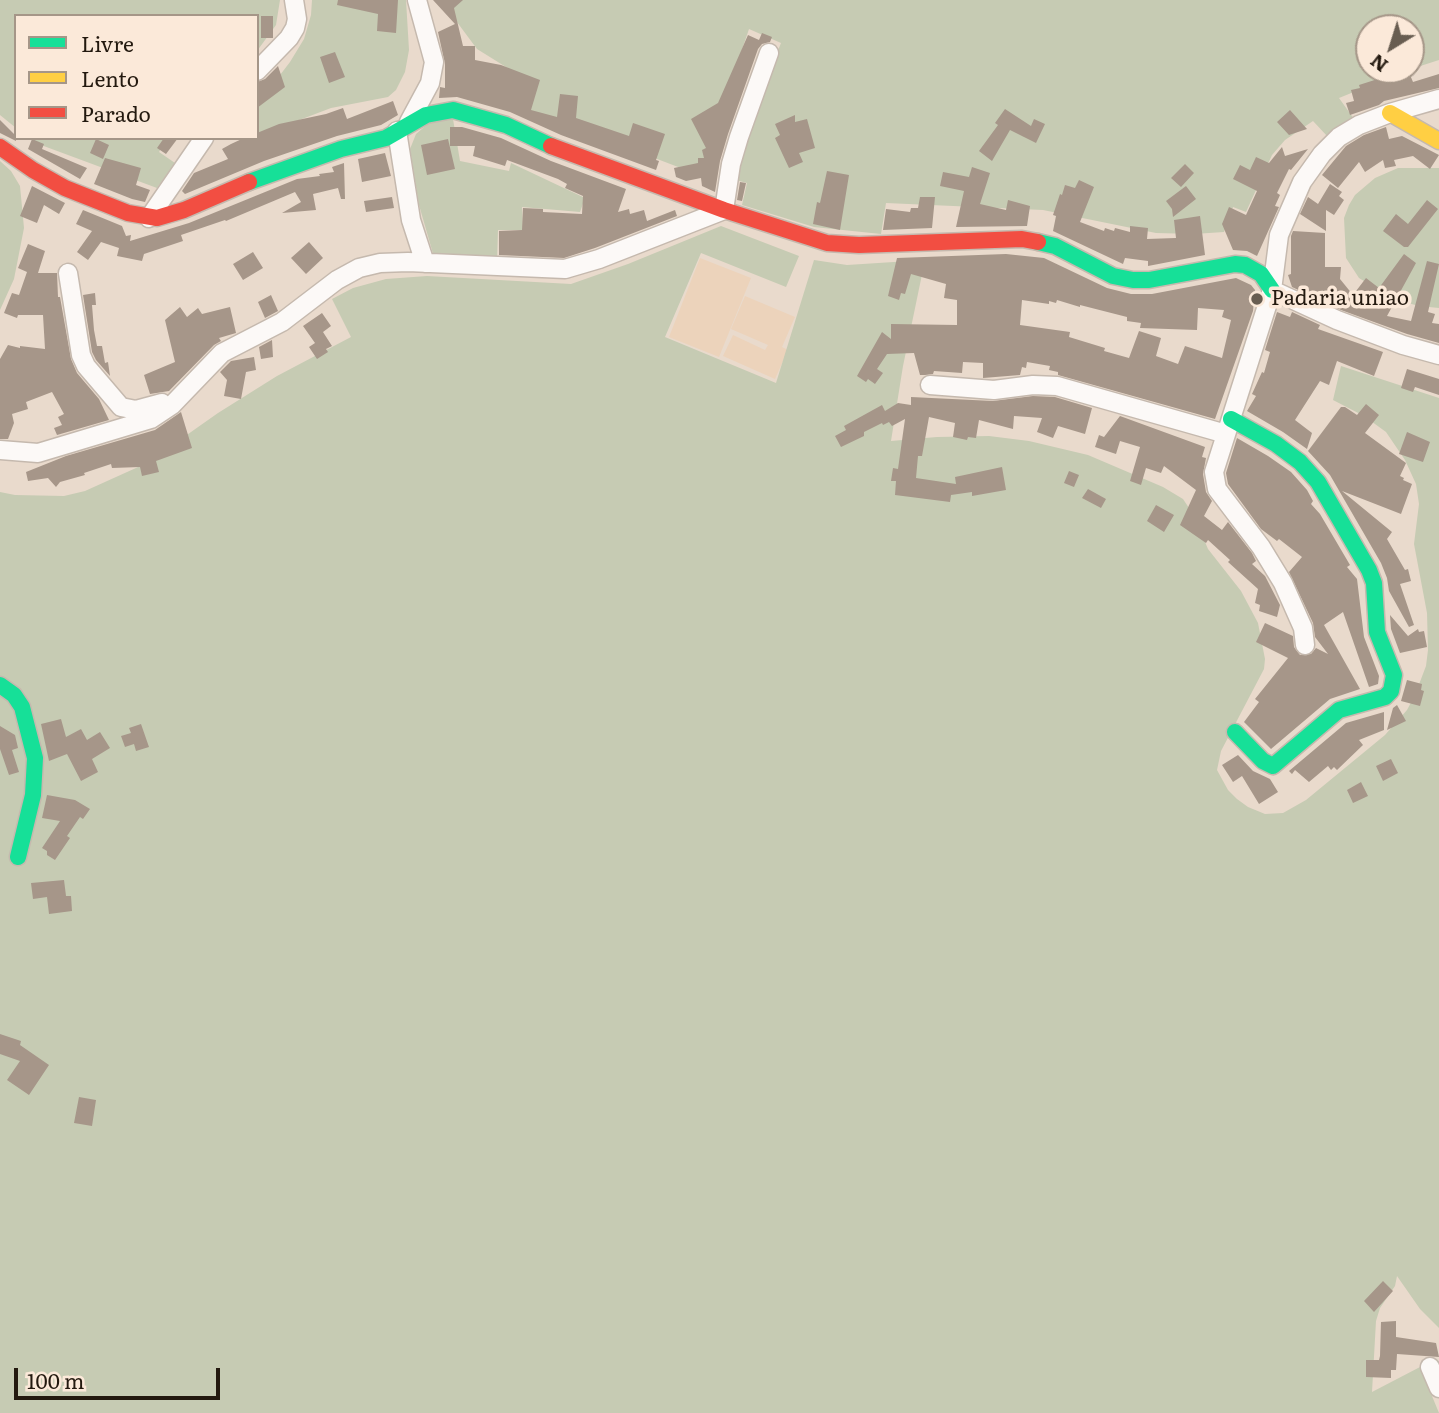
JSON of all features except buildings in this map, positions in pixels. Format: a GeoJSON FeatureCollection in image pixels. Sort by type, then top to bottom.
{"type":"FeatureCollection","features":[{"type":"Feature","properties":{"kind":"street"},"geometry":{"type":"LineString","coordinates":[[259,69],[295,28],[297,19],[294,0]]}},
{"type":"Feature","properties":{"kind":"street"},"geometry":{"type":"LineString","coordinates":[[417,0],[434,62],[429,101],[434,106],[497,122],[556,148],[724,210],[838,245],[1022,239],[1035,241],[1055,246],[1113,276],[1133,280],[1149,280],[1235,264],[1245,265],[1261,274],[1272,290],[1337,320],[1402,345],[1439,355]]}},
{"type":"Feature","properties":{"kind":"street"},"geometry":{"type":"LineString","coordinates":[[724,210],[738,137],[769,53]]}},
{"type":"Feature","properties":{"kind":"street"},"geometry":{"type":"LineString","coordinates":[[425,263],[411,219],[403,127],[430,83]]}},
{"type":"Feature","properties":{"kind":"street"},"geometry":{"type":"LineString","coordinates":[[1305,645],[1303,628],[1283,583],[1261,547],[1223,499],[1213,475],[1272,290],[1279,235],[1294,197],[1310,169],[1339,137],[1359,125],[1439,99]]}},
{"type":"Feature","properties":{"kind":"street"},"geometry":{"type":"LineString","coordinates":[[0,146],[33,170],[65,188],[117,209],[149,218],[173,215],[269,174],[341,149],[386,138],[403,127],[443,110]]}},
{"type":"Feature","properties":{"kind":"street"},"geometry":{"type":"LineString","coordinates":[[1390,113],[1439,141]]}},
{"type":"Feature","properties":{"kind":"street"},"geometry":{"type":"LineString","coordinates":[[149,218],[203,140]]}},
{"type":"Feature","properties":{"kind":"street"},"geometry":{"type":"LineString","coordinates":[[0,450],[38,453],[162,414],[222,353],[282,322],[349,272],[369,265],[425,263],[558,270],[573,268],[724,210]]}},
{"type":"Feature","properties":{"kind":"street"},"geometry":{"type":"LineString","coordinates":[[68,273],[83,361],[117,404],[130,410],[143,410],[165,402],[192,386]]}},
{"type":"Feature","properties":{"kind":"street"},"geometry":{"type":"LineString","coordinates":[[930,385],[995,390],[1033,385],[1057,386],[1228,426],[1276,444],[1300,462],[1318,482],[1374,583],[1377,632],[1394,675],[1391,691],[1385,697],[1339,710],[1276,765],[1263,761],[1235,732]]}},
{"type":"Feature","properties":{"kind":"street"},"geometry":{"type":"LineString","coordinates":[[0,685],[14,695],[22,707],[35,758],[33,795],[18,857]]}},
{"type":"Feature","properties":{"kind":"street"},"geometry":{"type":"LineString","coordinates":[[1430,1367],[1439,1388]]}},
{"type":"Feature","properties":{"kind":"shaded area"},"geometry":{"type":"Polygon","coordinates":[[[700,258],[751,278],[719,357],[669,337],[700,258]]]}},
{"type":"Feature","properties":{"kind":"shaded area"},"geometry":{"type":"Polygon","coordinates":[[[745,296],[795,317],[782,347],[788,350],[775,379],[723,356],[733,335],[765,350],[768,345],[731,329],[745,296]]]}},
{"type":"Feature","properties":{"kind":"green space"},"geometry":{"type":"Polygon","coordinates":[[[0,0],[280,0],[276,25],[259,48],[259,14],[14,14],[14,126],[0,115],[0,0]]]}},
{"type":"Feature","properties":{"kind":"green space"},"geometry":{"type":"Polygon","coordinates":[[[312,0],[406,0],[409,50],[405,72],[396,90],[388,97],[331,108],[260,135],[259,102],[304,39],[312,0]]]}},
{"type":"Feature","properties":{"kind":"green space"},"geometry":{"type":"Polygon","coordinates":[[[446,0],[1439,0],[1439,60],[1425,64],[1425,14],[1355,14],[1355,84],[1374,84],[1339,98],[1354,119],[1328,137],[1313,121],[1285,140],[1272,155],[1246,212],[1233,207],[1224,232],[1156,233],[1043,210],[886,203],[881,234],[814,227],[742,205],[747,183],[736,180],[750,121],[781,43],[749,29],[732,79],[707,178],[505,101],[514,72],[477,49],[451,14],[446,0]]]}},
{"type":"Feature","properties":{"kind":"green space"},"geometry":{"type":"Polygon","coordinates":[[[453,119],[460,161],[509,171],[511,163],[585,198],[580,212],[522,207],[523,230],[498,230],[497,261],[434,257],[419,205],[410,149],[416,134],[430,122],[453,119]]]}},
{"type":"Feature","properties":{"kind":"green space"},"geometry":{"type":"Polygon","coordinates":[[[33,140],[166,140],[159,152],[175,163],[157,188],[33,140]]]}},
{"type":"Feature","properties":{"kind":"green space"},"geometry":{"type":"Polygon","coordinates":[[[0,161],[11,171],[20,186],[24,228],[14,279],[0,310],[0,161]]]}},
{"type":"Feature","properties":{"kind":"green space"},"geometry":{"type":"Polygon","coordinates":[[[1398,168],[1439,168],[1439,308],[1393,299],[1359,278],[1346,258],[1344,218],[1349,205],[1355,195],[1375,178],[1398,168]]]}},
{"type":"Feature","properties":{"kind":"green space"},"geometry":{"type":"Polygon","coordinates":[[[721,226],[799,256],[786,287],[701,253],[665,337],[776,383],[814,260],[847,265],[925,260],[891,441],[989,436],[1029,441],[1088,455],[1163,487],[1183,499],[1193,514],[1208,549],[1241,591],[1258,623],[1265,659],[1264,669],[1221,751],[1217,770],[1228,790],[1237,799],[1265,814],[1283,813],[1306,800],[1385,735],[1407,710],[1426,666],[1427,613],[1414,544],[1419,504],[1416,484],[1405,460],[1386,432],[1364,416],[1333,400],[1341,366],[1439,398],[1439,1328],[1420,1309],[1397,1276],[1395,1286],[1380,1308],[1376,1321],[1372,1392],[1420,1367],[1439,1413],[0,1413],[0,492],[64,496],[85,491],[147,463],[277,376],[351,337],[332,299],[353,288],[386,279],[427,276],[571,284],[721,226]]]}},
{"type":"Feature","properties":{"kind":"traffic: fast"},"geometry":{"type":"LineString","coordinates":[[249,182],[341,149],[386,138],[426,115],[453,110],[506,125],[551,146]]}},
{"type":"Feature","properties":{"kind":"traffic: fast"},"geometry":{"type":"LineString","coordinates":[[1038,242],[1055,246],[1113,276],[1133,280],[1149,280],[1235,264],[1245,265],[1261,274],[1272,290]]}},
{"type":"Feature","properties":{"kind":"traffic: fast"},"geometry":{"type":"LineString","coordinates":[[1231,419],[1276,444],[1300,462],[1318,482],[1369,570],[1374,583],[1377,632],[1394,675],[1391,691],[1385,697],[1339,710],[1273,766],[1263,761],[1235,732]]}},
{"type":"Feature","properties":{"kind":"traffic: fast"},"geometry":{"type":"LineString","coordinates":[[0,685],[14,695],[22,707],[35,758],[33,795],[18,857]]}},
{"type":"Feature","properties":{"kind":"traffic: slow"},"geometry":{"type":"LineString","coordinates":[[1390,113],[1439,141]]}},
{"type":"Feature","properties":{"kind":"traffic: jam"},"geometry":{"type":"LineString","coordinates":[[551,146],[724,210],[827,243],[859,245],[1022,239],[1038,242]]}},
{"type":"Feature","properties":{"kind":"traffic: jam"},"geometry":{"type":"LineString","coordinates":[[0,147],[65,188],[128,213],[157,218],[184,210],[249,182]]}},
{"type":"Feature","properties":{"kind":"place","name":"Padaria uniao"},"geometry":{"type":"Point","coordinates":[1257,299]}}]}
